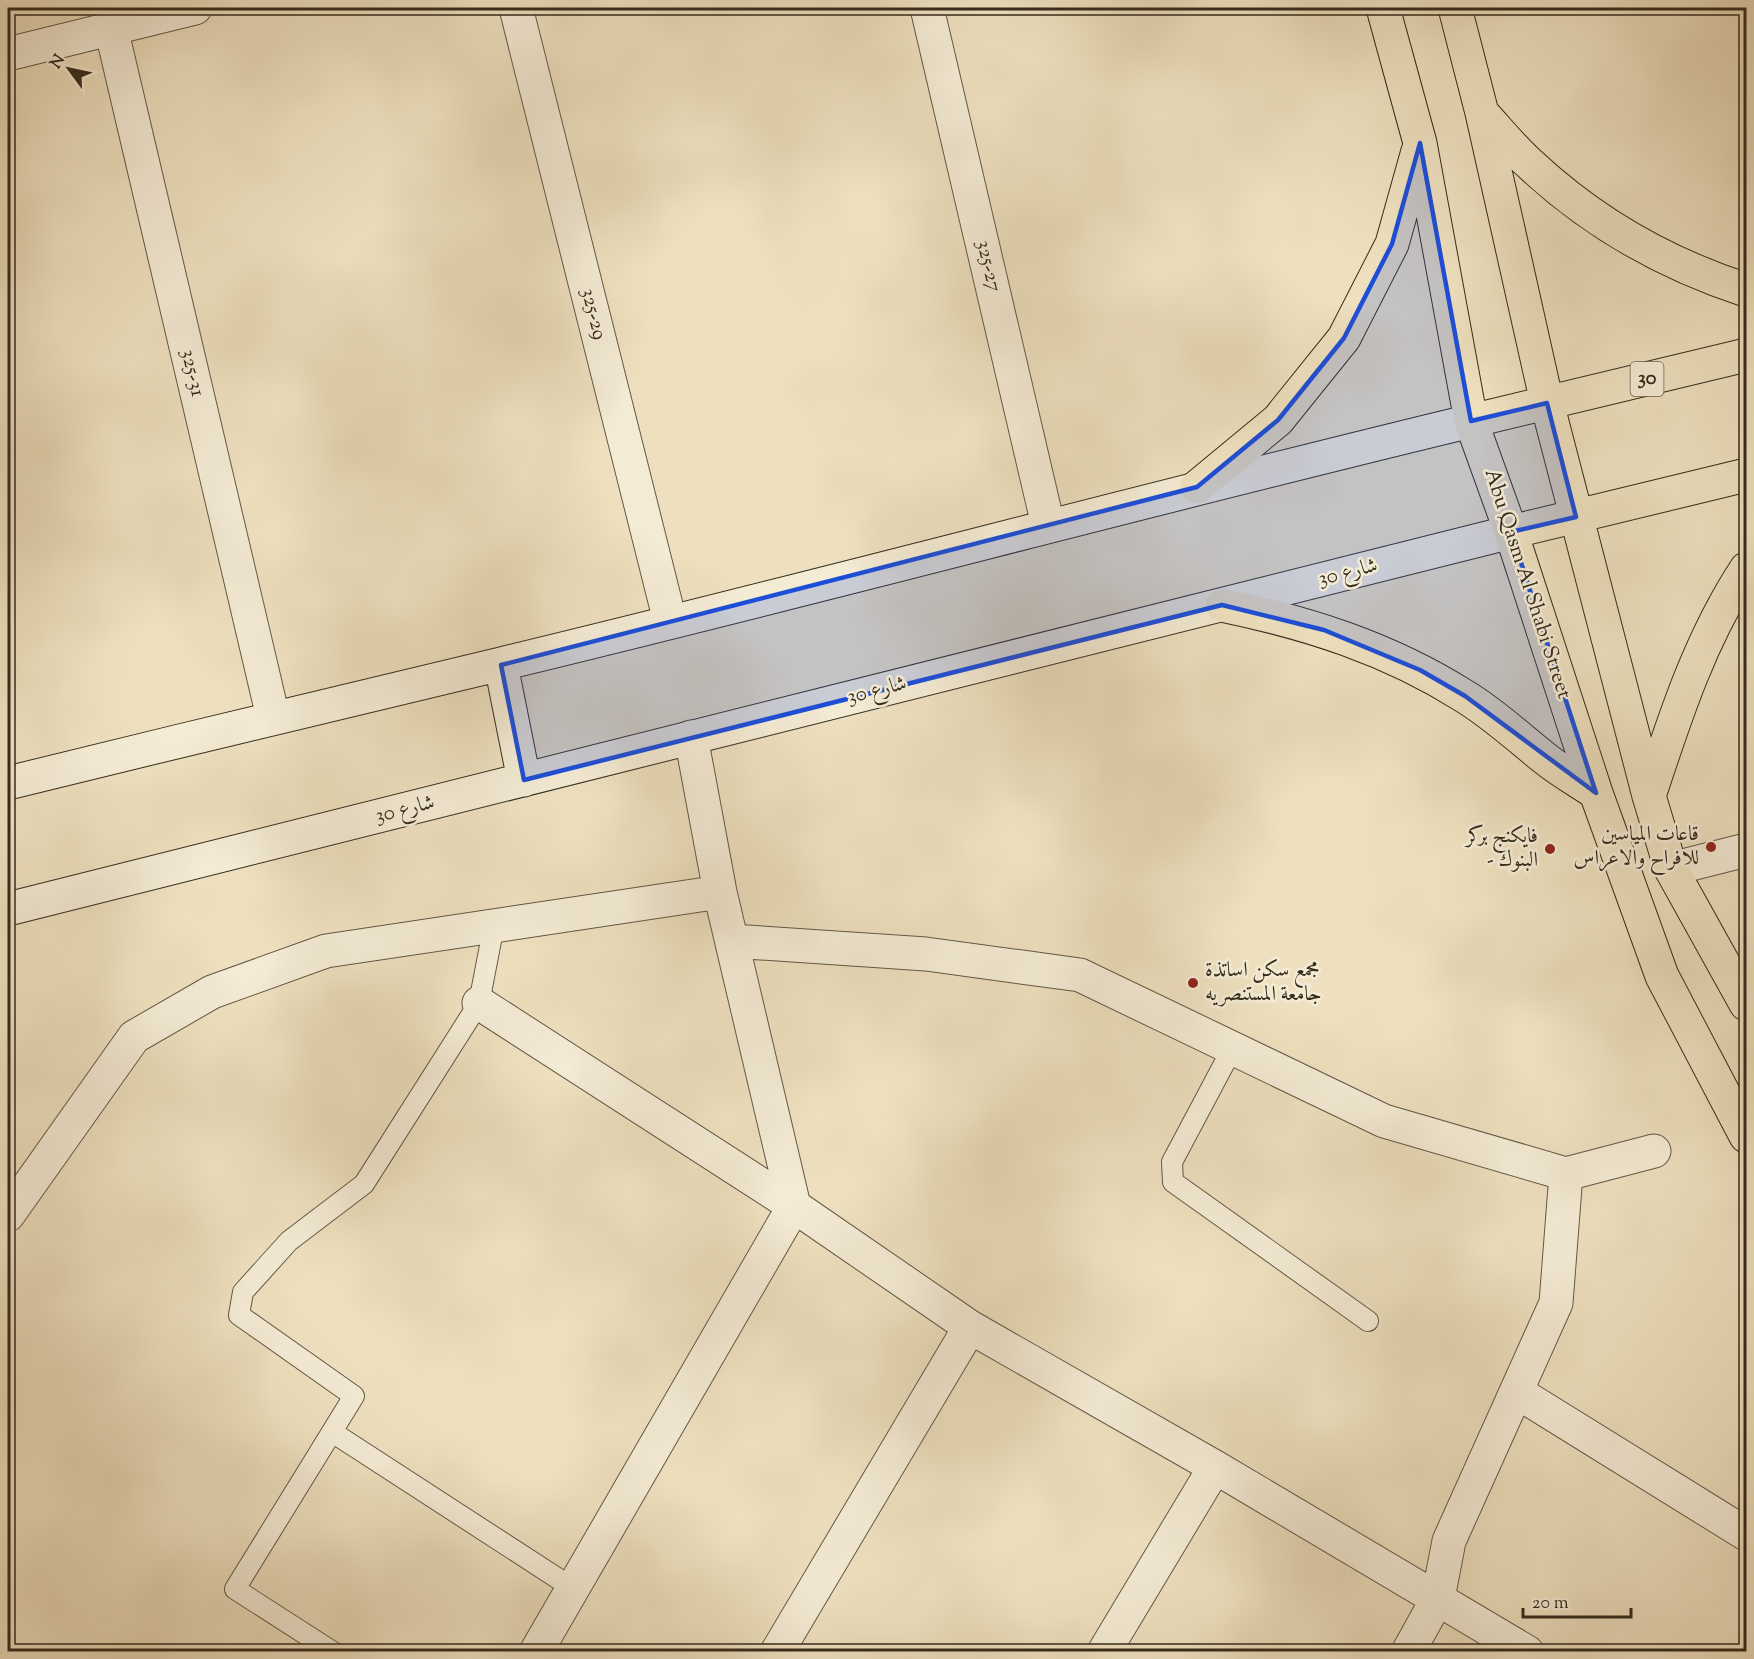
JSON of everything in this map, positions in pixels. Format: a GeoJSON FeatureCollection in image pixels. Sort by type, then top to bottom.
{"type":"FeatureCollection","features":[{"type":"Feature","properties":{"kind":"main road","name":"Abu Qasm Al Shabi Street"},"geometry":{"type":"LineString","coordinates":[[1383,8],[1420,143],[1471,421],[1511,532],[1596,793],[1662,976],[1746,1136]]}},
{"type":"Feature","properties":{"kind":"main road"},"geometry":{"type":"LineString","coordinates":[[1455,8],[1482,113],[1547,403],[1649,796],[1671,869],[1746,1004]]}},
{"type":"Feature","properties":{"kind":"main road"},"geometry":{"type":"LineString","coordinates":[[1482,113],[1529,164],[1582,208],[1651,251],[1702,276],[1746,290]]}},
{"type":"Feature","properties":{"kind":"main road"},"geometry":{"type":"LineString","coordinates":[[1197,487],[1278,420],[1344,338],[1392,244],[1420,143]]}},
{"type":"Feature","properties":{"kind":"main road","name":"30"},"geometry":{"type":"LineString","coordinates":[[1471,421],[1746,355]]}},
{"type":"Feature","properties":{"kind":"main road","name":"شارع 30"},"geometry":{"type":"LineString","coordinates":[[1511,532],[1746,475]]}},
{"type":"Feature","properties":{"kind":"main road"},"geometry":{"type":"LineString","coordinates":[[1649,796],[1678,706],[1702,648],[1731,592],[1746,569]]}},
{"type":"Feature","properties":{"kind":"main road"},"geometry":{"type":"LineString","coordinates":[[1222,605],[1324,630],[1372,647],[1420,670],[1465,696],[1508,726],[1547,760],[1596,793]]}},
{"type":"Feature","properties":{"kind":"street"},"geometry":{"type":"LineString","coordinates":[[8,54],[195,8]]}},
{"type":"Feature","properties":{"kind":"street","name":"325-29"},"geometry":{"type":"LineString","coordinates":[[516,8],[670,621]]}},
{"type":"Feature","properties":{"kind":"street","name":"325-27"},"geometry":{"type":"LineString","coordinates":[[927,8],[1048,525]]}},
{"type":"Feature","properties":{"kind":"street","name":"325-31"},"geometry":{"type":"LineString","coordinates":[[111,28],[273,717]]}},
{"type":"Feature","properties":{"kind":"street","name":"30"},"geometry":{"type":"LineString","coordinates":[[8,783],[273,717],[501,664],[1197,487],[1471,421]]}},
{"type":"Feature","properties":{"kind":"street","name":"شارع 30"},"geometry":{"type":"LineString","coordinates":[[8,909],[1511,532]]}},
{"type":"Feature","properties":{"kind":"street"},"geometry":{"type":"LineString","coordinates":[[501,664],[524,780]]}},
{"type":"Feature","properties":{"kind":"street"},"geometry":{"type":"LineString","coordinates":[[536,1652],[794,1206],[720,892],[691,737]]}},
{"type":"Feature","properties":{"kind":"street"},"geometry":{"type":"LineString","coordinates":[[1671,869],[1746,850]]}},
{"type":"Feature","properties":{"kind":"street"},"geometry":{"type":"LineString","coordinates":[[8,1215],[134,1037],[212,992],[326,951],[720,892]]}},
{"type":"Feature","properties":{"kind":"street"},"geometry":{"type":"LineString","coordinates":[[732,941],[927,954],[1080,975],[1384,1121],[1566,1174],[1654,1151]]}},
{"type":"Feature","properties":{"kind":"street"},"geometry":{"type":"LineString","coordinates":[[479,1003],[794,1206],[970,1327],[1215,1467],[1527,1652]]}},
{"type":"Feature","properties":{"kind":"street"},"geometry":{"type":"LineString","coordinates":[[1408,1652],[1438,1598],[1449,1541],[1556,1303],[1566,1174]]}},
{"type":"Feature","properties":{"kind":"street"},"geometry":{"type":"LineString","coordinates":[[777,1652],[970,1327]]}},
{"type":"Feature","properties":{"kind":"street"},"geometry":{"type":"LineString","coordinates":[[1517,1392],[1746,1534]]}},
{"type":"Feature","properties":{"kind":"street"},"geometry":{"type":"LineString","coordinates":[[1104,1652],[1215,1467]]}},
{"type":"Feature","properties":{"kind":"lane"},"geometry":{"type":"LineString","coordinates":[[333,1652],[235,1589],[354,1395],[239,1315],[243,1292],[289,1241],[364,1184],[479,1003],[494,925]]}},
{"type":"Feature","properties":{"kind":"lane"},"geometry":{"type":"LineString","coordinates":[[1233,1049],[1172,1162],[1173,1182],[1368,1321]]}},
{"type":"Feature","properties":{"kind":"lane"},"geometry":{"type":"LineString","coordinates":[[332,1432],[574,1589]]}},
{"type":"Feature","properties":{"kind":"highlighted area"},"geometry":{"type":"Polygon","coordinates":[[[1420,143],[1471,421],[1547,403],[1576,517],[1511,532],[1596,793],[1465,696],[1420,670],[1324,630],[1222,605],[524,780],[501,665],[1197,487],[1278,420],[1344,338],[1392,244],[1420,143]]]}},
{"type":"Feature","properties":{"kind":"place","name":"قاعات المياسين للافراح والاعراس"},"geometry":{"type":"Point","coordinates":[1711,847]}},
{"type":"Feature","properties":{"kind":"place","name":"فايكنج بركر - البنوك"},"geometry":{"type":"Point","coordinates":[1550,849]}},
{"type":"Feature","properties":{"kind":"place","name":"مجمع سكن اساتذة جامعة المستنصريه"},"geometry":{"type":"Point","coordinates":[1193,983]}}]}
